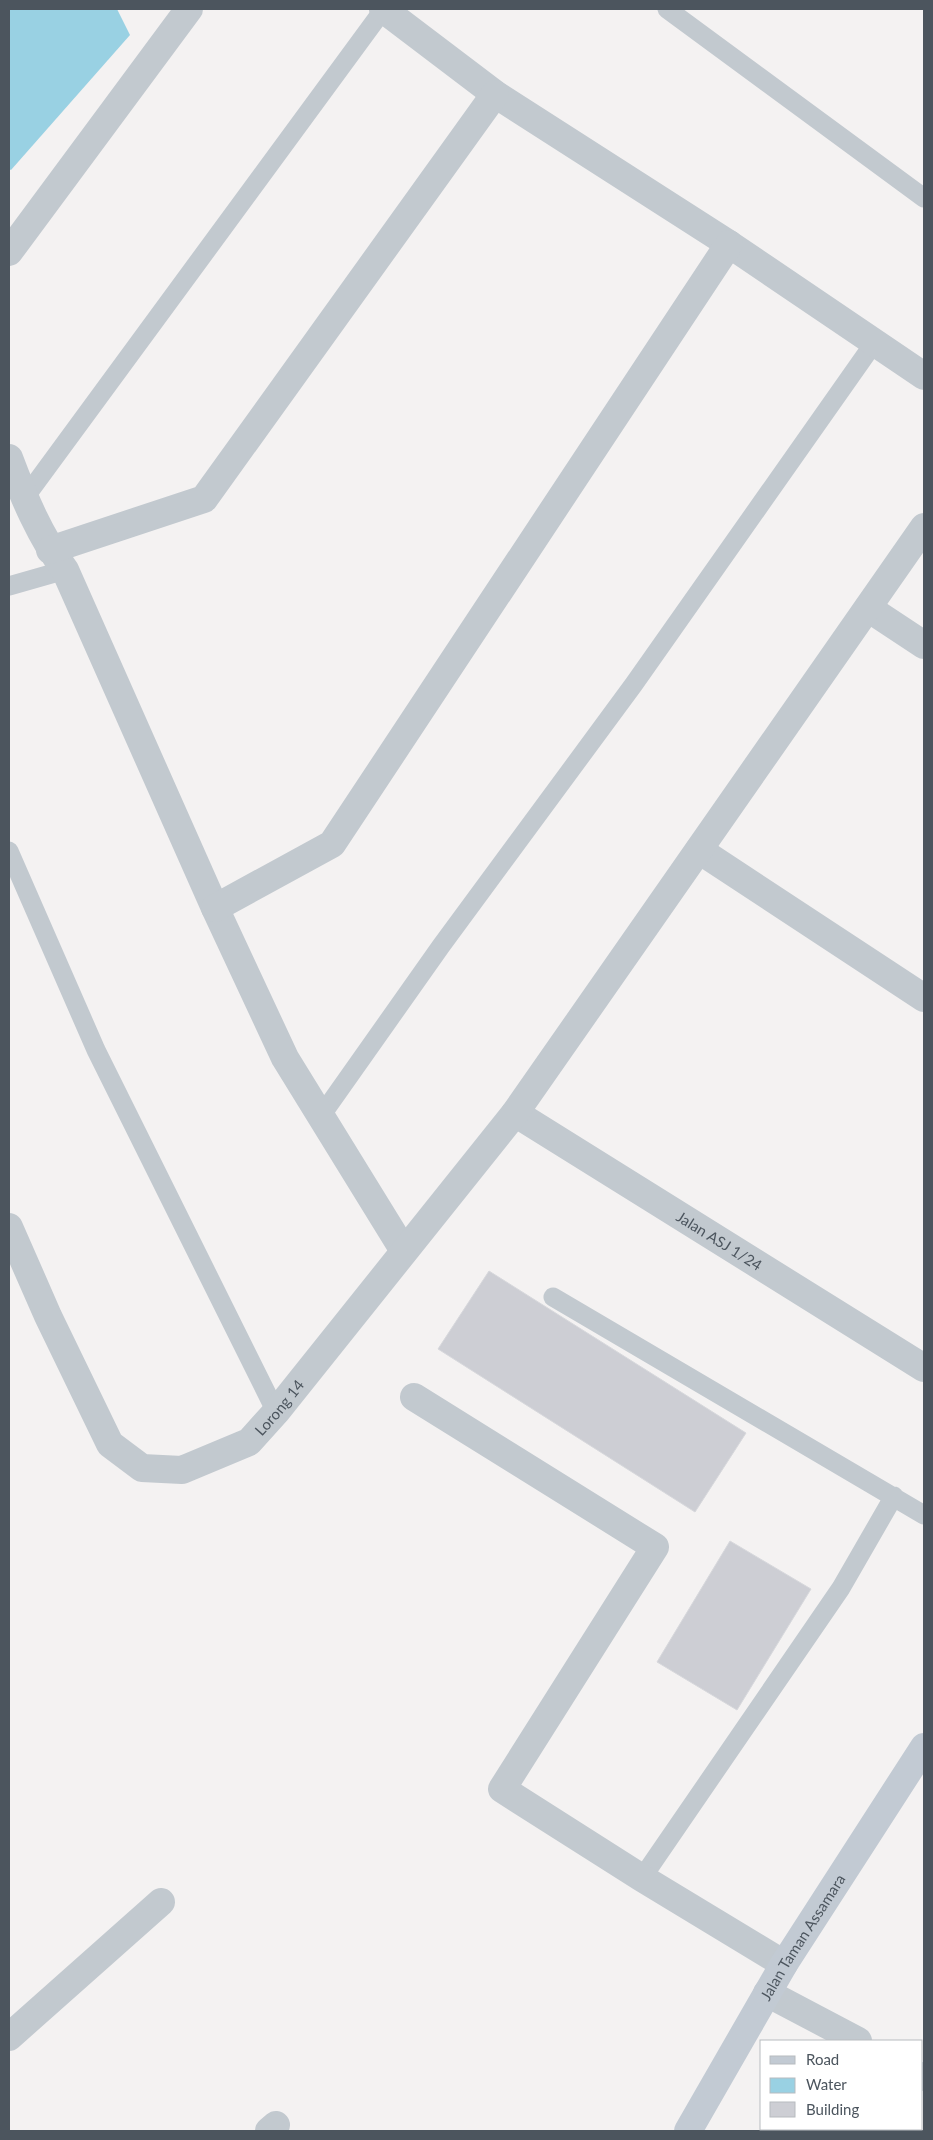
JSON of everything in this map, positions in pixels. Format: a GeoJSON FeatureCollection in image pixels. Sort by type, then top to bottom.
{"type":"FeatureCollection","features":[{"type":"Feature","properties":{"kind":"street"},"geometry":{"type":"LineString","coordinates":[[9,252],[190,9]]}},
{"type":"Feature","properties":{"kind":"street"},"geometry":{"type":"LineString","coordinates":[[383,9],[495,94],[728,244],[924,376]]}},
{"type":"Feature","properties":{"kind":"street"},"geometry":{"type":"LineString","coordinates":[[58,560],[204,499],[495,94]]}},
{"type":"Feature","properties":{"kind":"street"},"geometry":{"type":"LineString","coordinates":[[215,908],[332,844],[728,244]]}},
{"type":"Feature","properties":{"kind":"street"},"geometry":{"type":"LineString","coordinates":[[9,458],[24,499],[58,560],[285,1058],[404,1251]]}},
{"type":"Feature","properties":{"kind":"street","name":"Lorong 14"},"geometry":{"type":"LineString","coordinates":[[9,1227],[48,1316],[110,1444],[142,1468],[182,1470],[248,1442],[276,1412],[515,1113],[924,527]]}},
{"type":"Feature","properties":{"kind":"street"},"geometry":{"type":"LineString","coordinates":[[868,608],[924,645]]}},
{"type":"Feature","properties":{"kind":"street"},"geometry":{"type":"LineString","coordinates":[[698,850],[924,998]]}},
{"type":"Feature","properties":{"kind":"street","name":"Jalan ASJ 1/24"},"geometry":{"type":"LineString","coordinates":[[515,1113],[924,1368]]}},
{"type":"Feature","properties":{"kind":"street"},"geometry":{"type":"LineString","coordinates":[[414,1397],[655,1547],[502,1789],[642,1878],[784,1964]]}},
{"type":"Feature","properties":{"kind":"street","name":"Jalan Taman Assamara"},"geometry":{"type":"LineString","coordinates":[[688,2131],[784,1964],[924,1747]]}},
{"type":"Feature","properties":{"kind":"street"},"geometry":{"type":"LineString","coordinates":[[9,2037],[161,1902]]}},
{"type":"Feature","properties":{"kind":"street"},"geometry":{"type":"LineString","coordinates":[[767,1993],[856,2040]]}},
{"type":"Feature","properties":{"kind":"lane"},"geometry":{"type":"LineString","coordinates":[[24,499],[383,9]]}},
{"type":"Feature","properties":{"kind":"lane"},"geometry":{"type":"LineString","coordinates":[[667,9],[924,198]]}},
{"type":"Feature","properties":{"kind":"lane"},"geometry":{"type":"LineString","coordinates":[[321,1116],[442,946],[634,684],[874,342]]}},
{"type":"Feature","properties":{"kind":"lane"},"geometry":{"type":"LineString","coordinates":[[9,586],[58,560]]}},
{"type":"Feature","properties":{"kind":"lane"},"geometry":{"type":"LineString","coordinates":[[9,851],[96,1050],[276,1412]]}},
{"type":"Feature","properties":{"kind":"lane"},"geometry":{"type":"LineString","coordinates":[[553,1296],[924,1515]]}},
{"type":"Feature","properties":{"kind":"lane"},"geometry":{"type":"LineString","coordinates":[[642,1878],[841,1588],[894,1496]]}},
{"type":"Feature","properties":{"kind":"water"},"geometry":{"type":"Polygon","coordinates":[[[9,9],[117,9],[130,35],[11,170],[9,169],[9,9]]]}},
{"type":"Feature","properties":{"kind":"building"},"geometry":{"type":"Polygon","coordinates":[[[489,1271],[746,1433],[695,1512],[438,1349],[489,1271]]]}},
{"type":"Feature","properties":{"kind":"building"},"geometry":{"type":"Polygon","coordinates":[[[730,1541],[811,1589],[737,1710],[657,1662],[730,1541]]]}}]}
